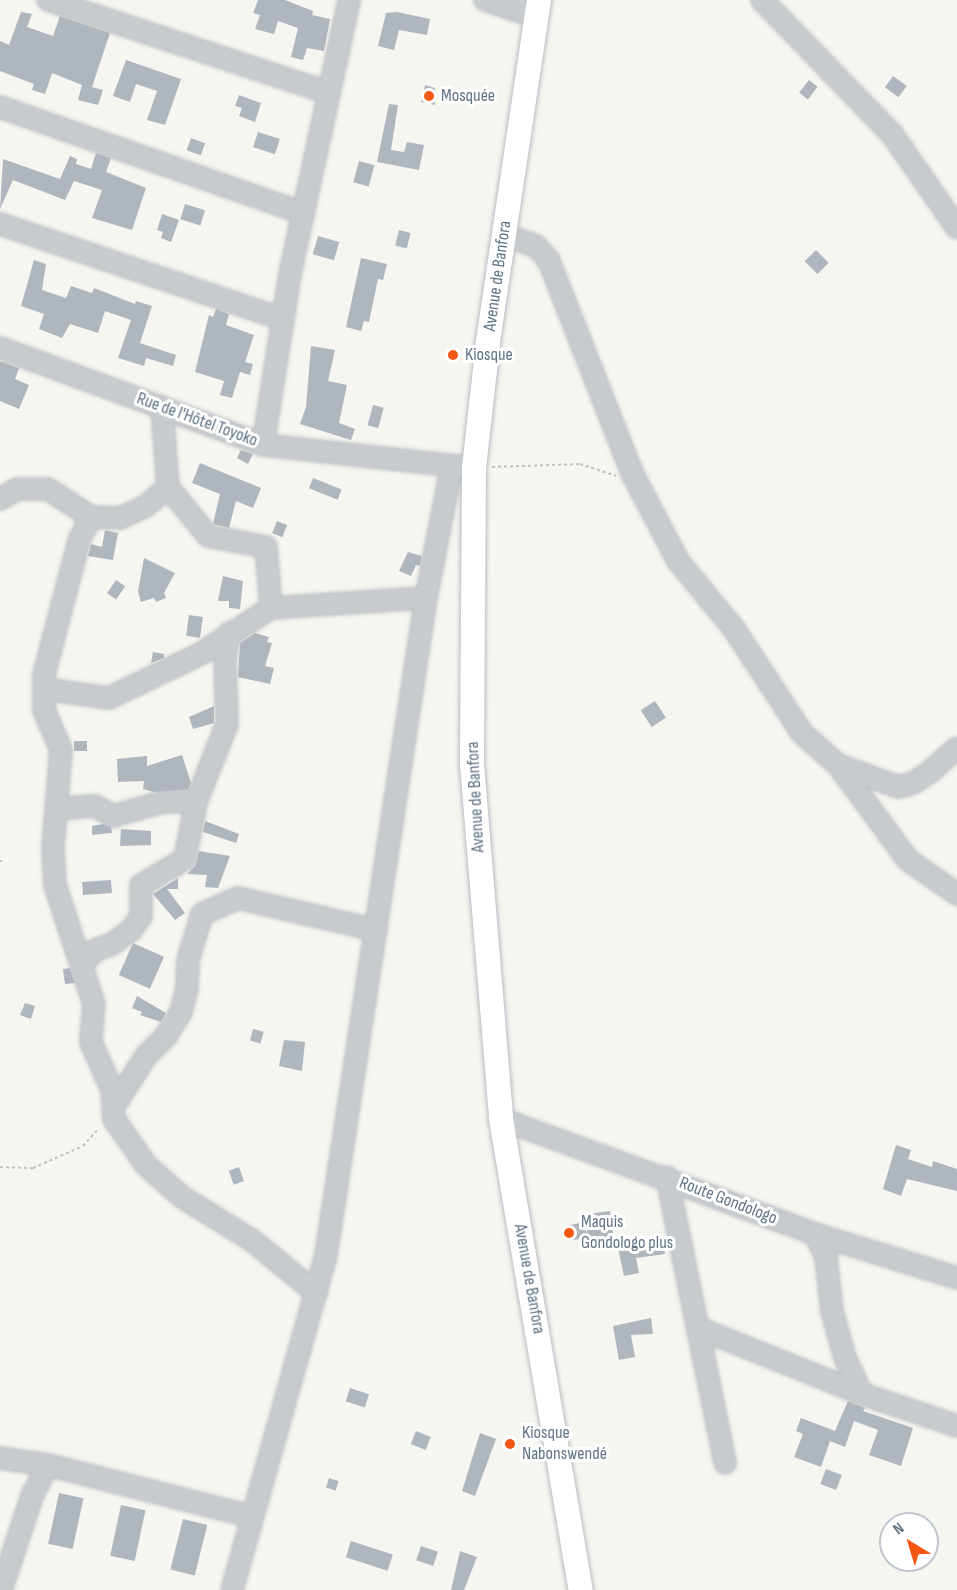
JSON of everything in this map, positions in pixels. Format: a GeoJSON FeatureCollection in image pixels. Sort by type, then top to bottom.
{"type":"FeatureCollection","features":[{"type":"Feature","properties":{"kind":"main road","name":"Avenue de Banfora"},"geometry":{"type":"LineString","coordinates":[[538,9],[504,235],[462,468],[472,764],[501,1119],[581,1590]]}},
{"type":"Feature","properties":{"kind":"street"},"geometry":{"type":"LineString","coordinates":[[48,0],[329,93]]}},
{"type":"Feature","properties":{"kind":"street"},"geometry":{"type":"LineString","coordinates":[[263,445],[282,319],[349,0]]}},
{"type":"Feature","properties":{"kind":"street"},"geometry":{"type":"LineString","coordinates":[[485,0],[538,9]]}},
{"type":"Feature","properties":{"kind":"street"},"geometry":{"type":"LineString","coordinates":[[763,0],[892,134],[957,228]]}},
{"type":"Feature","properties":{"kind":"street"},"geometry":{"type":"LineString","coordinates":[[0,106],[303,213]]}},
{"type":"Feature","properties":{"kind":"street"},"geometry":{"type":"LineString","coordinates":[[0,224],[282,319]]}},
{"type":"Feature","properties":{"kind":"street"},"geometry":{"type":"LineString","coordinates":[[504,235],[536,246],[549,261],[640,485],[678,561],[734,629],[802,733],[838,765],[908,860],[957,894]]}},
{"type":"Feature","properties":{"kind":"street","name":"Rue de l'Hôtel Toyoko"},"geometry":{"type":"LineString","coordinates":[[0,348],[263,445],[462,468]]}},
{"type":"Feature","properties":{"kind":"street"},"geometry":{"type":"LineString","coordinates":[[162,408],[168,487],[208,536],[266,547],[271,608]]}},
{"type":"Feature","properties":{"kind":"street"},"geometry":{"type":"LineString","coordinates":[[232,1590],[326,1256],[426,598],[462,468]]}},
{"type":"Feature","properties":{"kind":"street"},"geometry":{"type":"LineString","coordinates":[[0,499],[17,489],[48,489],[91,517],[120,518],[146,506],[168,487]]}},
{"type":"Feature","properties":{"kind":"street"},"geometry":{"type":"LineString","coordinates":[[91,517],[79,541],[44,674],[44,710],[61,750],[54,885],[94,1005],[91,1042],[112,1090],[114,1119],[146,1166],[182,1197],[253,1241],[316,1293]]}},
{"type":"Feature","properties":{"kind":"street"},"geometry":{"type":"LineString","coordinates":[[44,689],[109,698],[202,653],[229,633],[271,608],[426,598]]}},
{"type":"Feature","properties":{"kind":"street"},"geometry":{"type":"LineString","coordinates":[[82,965],[95,950],[112,944],[131,930],[141,916],[141,885],[185,859],[196,802],[227,724],[225,661],[229,633]]}},
{"type":"Feature","properties":{"kind":"street"},"geometry":{"type":"LineString","coordinates":[[838,765],[898,787],[930,772],[957,748]]}},
{"type":"Feature","properties":{"kind":"street"},"geometry":{"type":"LineString","coordinates":[[57,809],[95,806],[113,816],[162,802],[196,802]]}},
{"type":"Feature","properties":{"kind":"street"},"geometry":{"type":"LineString","coordinates":[[113,1108],[146,1056],[166,1036],[181,1012],[187,988],[188,960],[202,914],[238,898],[376,930]]}},
{"type":"Feature","properties":{"kind":"street","name":"Route Gondologo"},"geometry":{"type":"LineString","coordinates":[[501,1119],[667,1177],[815,1234],[957,1278]]}},
{"type":"Feature","properties":{"kind":"street"},"geometry":{"type":"LineString","coordinates":[[667,1177],[725,1463]]}},
{"type":"Feature","properties":{"kind":"street"},"geometry":{"type":"LineString","coordinates":[[815,1234],[826,1257],[832,1311],[845,1358],[862,1394]]}},
{"type":"Feature","properties":{"kind":"street"},"geometry":{"type":"LineString","coordinates":[[698,1328],[862,1394],[957,1426]]}},
{"type":"Feature","properties":{"kind":"street"},"geometry":{"type":"LineString","coordinates":[[0,1458],[48,1465],[253,1517]]}},
{"type":"Feature","properties":{"kind":"street"},"geometry":{"type":"LineString","coordinates":[[1,1590],[32,1496],[48,1465]]}},
{"type":"Feature","properties":{"kind":"path"},"geometry":{"type":"LineString","coordinates":[[462,468],[580,464],[640,485]]}},
{"type":"Feature","properties":{"kind":"path"},"geometry":{"type":"LineString","coordinates":[[0,1167],[33,1167],[84,1146],[113,1108]]}},
{"type":"Feature","properties":{"kind":"building"},"geometry":{"type":"Polygon","coordinates":[[[258,0],[285,0],[313,11],[312,15],[330,19],[324,51],[307,48],[303,60],[291,57],[298,28],[278,21],[274,34],[255,29],[260,15],[253,13],[258,0]]]}},
{"type":"Feature","properties":{"kind":"building"},"geometry":{"type":"Polygon","coordinates":[[[21,12],[32,14],[27,27],[53,36],[60,16],[110,33],[92,87],[103,90],[98,105],[78,100],[82,85],[52,73],[45,94],[32,90],[34,84],[0,71],[0,41],[9,45],[21,12]]]}},
{"type":"Feature","properties":{"kind":"building"},"geometry":{"type":"Polygon","coordinates":[[[397,12],[430,19],[427,35],[399,30],[394,50],[378,46],[386,13],[397,12]]]}},
{"type":"Feature","properties":{"kind":"building"},"geometry":{"type":"Polygon","coordinates":[[[126,60],[181,79],[165,125],[147,120],[157,91],[136,84],[130,102],[113,96],[126,60]]]}},
{"type":"Feature","properties":{"kind":"building"},"geometry":{"type":"Polygon","coordinates":[[[893,76],[907,86],[899,97],[885,87],[893,76]]]}},
{"type":"Feature","properties":{"kind":"building"},"geometry":{"type":"Polygon","coordinates":[[[809,80],[818,87],[808,99],[799,93],[809,80]]]}},
{"type":"Feature","properties":{"kind":"building"},"geometry":{"type":"Polygon","coordinates":[[[425,85],[435,88],[435,105],[421,102],[425,85]]]}},
{"type":"Feature","properties":{"kind":"building"},"geometry":{"type":"Polygon","coordinates":[[[239,95],[261,103],[255,122],[239,116],[242,108],[235,106],[239,95]]]}},
{"type":"Feature","properties":{"kind":"building"},"geometry":{"type":"Polygon","coordinates":[[[389,104],[398,105],[391,150],[404,152],[407,142],[424,145],[419,170],[377,162],[389,104]]]}},
{"type":"Feature","properties":{"kind":"building"},"geometry":{"type":"Polygon","coordinates":[[[258,132],[280,139],[275,154],[253,147],[258,132]]]}},
{"type":"Feature","properties":{"kind":"building"},"geometry":{"type":"Polygon","coordinates":[[[191,138],[205,143],[201,155],[187,150],[191,138]]]}},
{"type":"Feature","properties":{"kind":"building"},"geometry":{"type":"Polygon","coordinates":[[[96,153],[111,158],[106,172],[146,188],[132,230],[92,218],[102,190],[74,181],[65,200],[13,180],[0,209],[3,159],[60,179],[70,156],[77,159],[76,164],[91,169],[96,153]]]}},
{"type":"Feature","properties":{"kind":"building"},"geometry":{"type":"Polygon","coordinates":[[[359,161],[374,165],[369,186],[353,182],[359,161]]]}},
{"type":"Feature","properties":{"kind":"building"},"geometry":{"type":"Polygon","coordinates":[[[185,204],[205,210],[200,225],[180,219],[185,204]]]}},
{"type":"Feature","properties":{"kind":"building"},"geometry":{"type":"Polygon","coordinates":[[[162,214],[179,220],[171,242],[161,238],[163,232],[157,230],[162,214]]]}},
{"type":"Feature","properties":{"kind":"building"},"geometry":{"type":"Polygon","coordinates":[[[399,230],[411,233],[407,248],[395,246],[399,230]]]}},
{"type":"Feature","properties":{"kind":"building"},"geometry":{"type":"Polygon","coordinates":[[[318,236],[339,242],[334,260],[313,254],[318,236]]]}},
{"type":"Feature","properties":{"kind":"building"},"geometry":{"type":"Polygon","coordinates":[[[816,250],[829,263],[817,274],[805,261],[816,250]]]}},
{"type":"Feature","properties":{"kind":"building"},"geometry":{"type":"Polygon","coordinates":[[[361,258],[387,264],[383,280],[378,279],[369,322],[364,321],[361,331],[346,327],[361,258]]]}},
{"type":"Feature","properties":{"kind":"building"},"geometry":{"type":"Polygon","coordinates":[[[34,260],[46,264],[42,290],[66,298],[71,286],[92,293],[94,288],[135,304],[136,301],[152,306],[140,343],[176,355],[173,366],[146,358],[144,366],[118,358],[131,320],[105,311],[98,333],[70,324],[62,338],[39,329],[44,314],[21,306],[34,260]]]}},
{"type":"Feature","properties":{"kind":"building"},"geometry":{"type":"Polygon","coordinates":[[[216,309],[229,314],[226,325],[254,335],[245,362],[253,364],[250,375],[240,372],[232,398],[220,395],[224,381],[195,372],[209,315],[213,317],[216,309]]]}},
{"type":"Feature","properties":{"kind":"building"},"geometry":{"type":"Polygon","coordinates":[[[311,346],[335,350],[328,381],[347,385],[339,423],[355,429],[351,440],[300,424],[306,407],[311,346]]]}},
{"type":"Feature","properties":{"kind":"building"},"geometry":{"type":"Polygon","coordinates":[[[0,361],[19,368],[15,379],[29,385],[19,409],[0,401],[0,361]]]}},
{"type":"Feature","properties":{"kind":"building"},"geometry":{"type":"Polygon","coordinates":[[[373,405],[384,408],[378,428],[368,425],[373,405]]]}},
{"type":"Feature","properties":{"kind":"building"},"geometry":{"type":"Polygon","coordinates":[[[241,450],[253,454],[248,464],[237,458],[241,450]]]}},
{"type":"Feature","properties":{"kind":"building"},"geometry":{"type":"Polygon","coordinates":[[[200,463],[261,488],[253,508],[236,501],[229,528],[213,524],[220,494],[192,483],[200,463]]]}},
{"type":"Feature","properties":{"kind":"building"},"geometry":{"type":"Polygon","coordinates":[[[313,478],[342,490],[338,500],[309,488],[313,478]]]}},
{"type":"Feature","properties":{"kind":"building"},"geometry":{"type":"Polygon","coordinates":[[[277,521],[287,525],[282,537],[272,533],[277,521]]]}},
{"type":"Feature","properties":{"kind":"building"},"geometry":{"type":"Polygon","coordinates":[[[105,530],[118,533],[113,560],[88,556],[91,544],[102,547],[105,530]]]}},
{"type":"Feature","properties":{"kind":"building"},"geometry":{"type":"Polygon","coordinates":[[[408,552],[422,556],[420,566],[416,565],[411,576],[399,571],[408,552]]]}},
{"type":"Feature","properties":{"kind":"building"},"geometry":{"type":"Polygon","coordinates":[[[144,558],[175,573],[164,593],[166,598],[156,602],[154,598],[141,602],[138,592],[144,558]]]}},
{"type":"Feature","properties":{"kind":"building"},"geometry":{"type":"Polygon","coordinates":[[[223,576],[243,581],[240,609],[229,608],[229,601],[218,601],[223,576]]]}},
{"type":"Feature","properties":{"kind":"building"},"geometry":{"type":"Polygon","coordinates":[[[116,580],[125,586],[116,599],[107,593],[116,580]]]}},
{"type":"Feature","properties":{"kind":"building"},"geometry":{"type":"Polygon","coordinates":[[[189,615],[203,617],[200,638],[186,636],[189,615]]]}},
{"type":"Feature","properties":{"kind":"building"},"geometry":{"type":"Polygon","coordinates":[[[255,633],[269,637],[267,642],[272,643],[265,666],[274,668],[270,684],[238,677],[240,643],[255,633]]]}},
{"type":"Feature","properties":{"kind":"building"},"geometry":{"type":"Polygon","coordinates":[[[153,652],[164,654],[164,658],[151,663],[153,652]]]}},
{"type":"Feature","properties":{"kind":"building"},"geometry":{"type":"Polygon","coordinates":[[[655,701],[666,718],[652,727],[641,710],[655,701]]]}},
{"type":"Feature","properties":{"kind":"building"},"geometry":{"type":"Polygon","coordinates":[[[214,706],[214,723],[193,729],[189,717],[214,706]]]}},
{"type":"Feature","properties":{"kind":"building"},"geometry":{"type":"Polygon","coordinates":[[[74,741],[87,741],[87,751],[74,751],[74,741]]]}},
{"type":"Feature","properties":{"kind":"building"},"geometry":{"type":"Polygon","coordinates":[[[182,755],[191,783],[188,790],[154,792],[143,789],[144,781],[118,782],[117,759],[147,756],[147,766],[182,755]]]}},
{"type":"Feature","properties":{"kind":"building"},"geometry":{"type":"Polygon","coordinates":[[[205,821],[239,834],[236,843],[203,832],[205,821]]]}},
{"type":"Feature","properties":{"kind":"building"},"geometry":{"type":"Polygon","coordinates":[[[103,824],[111,827],[112,833],[92,835],[92,826],[103,824]]]}},
{"type":"Feature","properties":{"kind":"building"},"geometry":{"type":"Polygon","coordinates":[[[121,829],[151,831],[151,845],[120,846],[121,829]]]}},
{"type":"Feature","properties":{"kind":"building"},"geometry":{"type":"Polygon","coordinates":[[[199,851],[230,856],[218,888],[205,887],[207,875],[187,874],[195,866],[199,851]]]}},
{"type":"Feature","properties":{"kind":"building"},"geometry":{"type":"Polygon","coordinates":[[[178,878],[178,889],[167,889],[185,913],[175,920],[153,894],[178,878]]]}},
{"type":"Feature","properties":{"kind":"building"},"geometry":{"type":"Polygon","coordinates":[[[111,880],[112,893],[83,895],[82,882],[111,880]]]}},
{"type":"Feature","properties":{"kind":"building"},"geometry":{"type":"Polygon","coordinates":[[[133,943],[164,957],[150,989],[119,975],[133,943]]]}},
{"type":"Feature","properties":{"kind":"building"},"geometry":{"type":"Polygon","coordinates":[[[70,968],[75,983],[65,984],[63,969],[70,968]]]}},
{"type":"Feature","properties":{"kind":"building"},"geometry":{"type":"Polygon","coordinates":[[[137,996],[166,1013],[161,1022],[140,1015],[142,1012],[132,1008],[137,996]]]}},
{"type":"Feature","properties":{"kind":"building"},"geometry":{"type":"Polygon","coordinates":[[[25,1003],[35,1006],[31,1019],[20,1015],[25,1003]]]}},
{"type":"Feature","properties":{"kind":"building"},"geometry":{"type":"Polygon","coordinates":[[[253,1029],[264,1032],[261,1043],[250,1041],[253,1029]]]}},
{"type":"Feature","properties":{"kind":"building"},"geometry":{"type":"Polygon","coordinates":[[[284,1040],[305,1042],[302,1071],[279,1066],[284,1040]]]}},
{"type":"Feature","properties":{"kind":"building"},"geometry":{"type":"Polygon","coordinates":[[[896,1145],[911,1150],[908,1159],[932,1167],[933,1161],[957,1169],[957,1191],[907,1179],[901,1196],[883,1189],[896,1145]]]}},
{"type":"Feature","properties":{"kind":"building"},"geometry":{"type":"Polygon","coordinates":[[[239,1167],[244,1181],[234,1185],[229,1171],[239,1167]]]}},
{"type":"Feature","properties":{"kind":"building"},"geometry":{"type":"Polygon","coordinates":[[[610,1211],[614,1241],[598,1243],[597,1236],[568,1241],[565,1226],[595,1220],[594,1213],[610,1211]]]}},
{"type":"Feature","properties":{"kind":"building"},"geometry":{"type":"Polygon","coordinates":[[[662,1238],[665,1254],[636,1258],[639,1273],[624,1276],[617,1243],[662,1238]]]}},
{"type":"Feature","properties":{"kind":"building"},"geometry":{"type":"Polygon","coordinates":[[[651,1318],[653,1334],[631,1335],[635,1357],[619,1360],[613,1326],[651,1318]]]}},
{"type":"Feature","properties":{"kind":"building"},"geometry":{"type":"Polygon","coordinates":[[[350,1388],[369,1394],[365,1407],[346,1401],[350,1388]]]}},
{"type":"Feature","properties":{"kind":"building"},"geometry":{"type":"Polygon","coordinates":[[[848,1401],[865,1408],[863,1411],[913,1428],[901,1466],[869,1455],[878,1430],[854,1421],[845,1447],[830,1441],[821,1467],[794,1457],[803,1434],[796,1431],[801,1418],[835,1431],[848,1401]]]}},
{"type":"Feature","properties":{"kind":"building"},"geometry":{"type":"Polygon","coordinates":[[[416,1431],[431,1437],[426,1450],[411,1444],[416,1431]]]}},
{"type":"Feature","properties":{"kind":"building"},"geometry":{"type":"Polygon","coordinates":[[[480,1433],[496,1439],[475,1496],[462,1491],[480,1433]]]}},
{"type":"Feature","properties":{"kind":"building"},"geometry":{"type":"Polygon","coordinates":[[[826,1469],[842,1475],[836,1490],[820,1484],[826,1469]]]}},
{"type":"Feature","properties":{"kind":"building"},"geometry":{"type":"Polygon","coordinates":[[[329,1478],[339,1481],[336,1490],[326,1488],[329,1478]]]}},
{"type":"Feature","properties":{"kind":"building"},"geometry":{"type":"Polygon","coordinates":[[[59,1493],[83,1498],[73,1549],[48,1544],[59,1493]]]}},
{"type":"Feature","properties":{"kind":"building"},"geometry":{"type":"Polygon","coordinates":[[[121,1505],[145,1510],[135,1561],[110,1556],[121,1505]]]}},
{"type":"Feature","properties":{"kind":"building"},"geometry":{"type":"Polygon","coordinates":[[[183,1519],[207,1525],[195,1576],[170,1569],[183,1519]]]}},
{"type":"Feature","properties":{"kind":"building"},"geometry":{"type":"Polygon","coordinates":[[[351,1541],[393,1555],[388,1571],[346,1557],[351,1541]]]}},
{"type":"Feature","properties":{"kind":"building"},"geometry":{"type":"Polygon","coordinates":[[[421,1546],[438,1552],[433,1566],[416,1560],[421,1546]]]}},
{"type":"Feature","properties":{"kind":"building"},"geometry":{"type":"Polygon","coordinates":[[[460,1551],[477,1557],[464,1590],[451,1590],[460,1551]]]}},
{"type":"Feature","properties":{"kind":"place","name":"Mosquée"},"geometry":{"type":"Point","coordinates":[429,96]}},
{"type":"Feature","properties":{"kind":"place","name":"Kiosque"},"geometry":{"type":"Point","coordinates":[453,355]}},
{"type":"Feature","properties":{"kind":"place","name":"Maquis Gondologo plus"},"geometry":{"type":"Point","coordinates":[569,1233]}},
{"type":"Feature","properties":{"kind":"place","name":"Kiosque Nabonswendé"},"geometry":{"type":"Point","coordinates":[510,1444]}}]}
